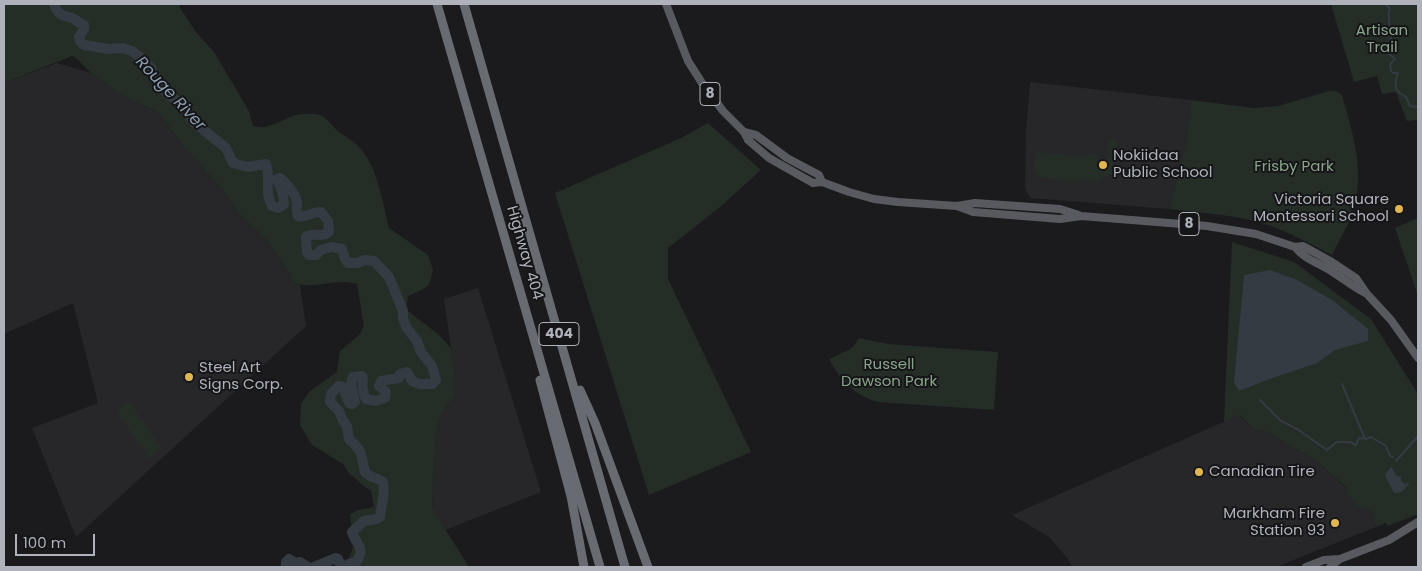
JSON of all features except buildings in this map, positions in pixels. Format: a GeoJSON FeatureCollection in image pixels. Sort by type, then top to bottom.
{"type":"FeatureCollection","features":[{"type":"Feature","properties":{"kind":"highway","name":"Highway 404"},"geometry":{"type":"LineString","coordinates":[[437,4],[600,567]]}},
{"type":"Feature","properties":{"kind":"highway","name":"Highway 404"},"geometry":{"type":"LineString","coordinates":[[464,4],[626,567]]}},
{"type":"Feature","properties":{"kind":"highway"},"geometry":{"type":"LineString","coordinates":[[518,280],[536,364],[571,496],[584,567]]}},
{"type":"Feature","properties":{"kind":"highway"},"geometry":{"type":"LineString","coordinates":[[566,360],[594,423],[648,567]]}},
{"type":"Feature","properties":{"kind":"main road","name":"8"},"geometry":{"type":"LineString","coordinates":[[666,4],[683,50],[693,69],[723,111],[744,132],[756,136],[787,158],[819,175],[822,182],[849,192],[874,198],[957,206],[975,203],[1060,209],[1081,216],[1164,221],[1233,229],[1256,234],[1295,247],[1303,246],[1356,278],[1367,294],[1391,320],[1418,358]]}},
{"type":"Feature","properties":{"kind":"main road"},"geometry":{"type":"LineString","coordinates":[[1306,567],[1324,560],[1340,559],[1390,540],[1418,522]]}},
{"type":"Feature","properties":{"kind":"main road"},"geometry":{"type":"LineString","coordinates":[[1408,530],[1418,532]]}},
{"type":"Feature","properties":{"kind":"main road"},"geometry":{"type":"LineString","coordinates":[[1330,567],[1340,559]]}},
{"type":"Feature","properties":{"kind":"shaded area"},"geometry":{"type":"Polygon","coordinates":[[[57,63],[91,73],[119,94],[159,113],[180,142],[222,189],[239,214],[265,238],[290,274],[292,282],[300,285],[306,326],[76,537],[32,428],[98,403],[73,303],[4,334],[4,83],[57,63]]]}},
{"type":"Feature","properties":{"kind":"shaded area","name":"Nokiidaa Public School"},"geometry":{"type":"Polygon","coordinates":[[[1030,82],[1191,100],[1186,143],[1169,209],[1030,198],[1025,188],[1026,132],[1030,82]]]}},
{"type":"Feature","properties":{"kind":"shaded area"},"geometry":{"type":"Polygon","coordinates":[[[1270,270],[1297,280],[1332,300],[1368,329],[1368,341],[1335,350],[1317,363],[1239,391],[1234,382],[1244,275],[1270,270]]]}},
{"type":"Feature","properties":{"kind":"shaded area"},"geometry":{"type":"Polygon","coordinates":[[[478,288],[541,492],[445,530],[432,509],[436,435],[442,413],[455,394],[455,376],[444,299],[478,288]]]}},
{"type":"Feature","properties":{"kind":"shaded area"},"geometry":{"type":"Polygon","coordinates":[[[1239,415],[1253,429],[1261,429],[1315,460],[1372,511],[1376,527],[1276,567],[1072,567],[1068,559],[1049,537],[1012,515],[1239,415]]]}},
{"type":"Feature","properties":{"kind":"shaded area"},"geometry":{"type":"Polygon","coordinates":[[[1391,467],[1395,475],[1401,477],[1401,481],[1406,485],[1405,489],[1399,493],[1394,493],[1385,475],[1391,467]]]}},
{"type":"Feature","properties":{"kind":"green space"},"geometry":{"type":"Polygon","coordinates":[[[4,4],[183,4],[179,6],[195,31],[214,52],[249,111],[253,126],[266,127],[299,114],[317,114],[325,117],[339,132],[356,144],[365,154],[375,174],[389,228],[428,255],[433,270],[429,285],[408,296],[407,305],[408,311],[438,334],[451,348],[455,376],[455,395],[442,413],[436,435],[432,508],[469,567],[346,567],[353,547],[350,514],[358,510],[374,507],[371,491],[348,472],[343,464],[312,445],[300,425],[301,404],[310,391],[337,372],[340,351],[359,335],[364,326],[357,284],[341,282],[308,285],[292,282],[290,274],[265,238],[239,214],[222,189],[180,142],[159,113],[119,94],[91,73],[76,58],[72,56],[4,83],[4,4]]]}},
{"type":"Feature","properties":{"kind":"green space","name":"Artisan Trail"},"geometry":{"type":"Polygon","coordinates":[[[1331,4],[1418,4],[1418,120],[1407,121],[1396,92],[1382,94],[1377,76],[1354,82],[1331,4]]]}},
{"type":"Feature","properties":{"kind":"green space","name":"Frisby Park"},"geometry":{"type":"Polygon","coordinates":[[[1329,91],[1336,91],[1342,95],[1354,140],[1358,171],[1356,202],[1347,227],[1332,255],[1268,225],[1244,219],[1169,209],[1186,143],[1191,100],[1254,108],[1278,106],[1329,91]]]}},
{"type":"Feature","properties":{"kind":"green space"},"geometry":{"type":"Polygon","coordinates":[[[708,123],[761,170],[720,207],[668,248],[668,279],[751,452],[649,495],[555,193],[681,138],[708,123]]]}},
{"type":"Feature","properties":{"kind":"green space"},"geometry":{"type":"Polygon","coordinates":[[[1109,140],[1117,140],[1112,174],[1097,181],[1078,179],[1077,182],[1037,177],[1038,174],[1034,173],[1036,152],[1088,157],[1089,153],[1098,154],[1097,161],[1106,162],[1109,140]]]}},
{"type":"Feature","properties":{"kind":"green space"},"geometry":{"type":"Polygon","coordinates":[[[1418,218],[1418,296],[1395,228],[1418,218]]]}},
{"type":"Feature","properties":{"kind":"green space"},"geometry":{"type":"Polygon","coordinates":[[[1232,242],[1294,262],[1371,319],[1418,394],[1418,514],[1388,526],[1386,523],[1376,527],[1372,511],[1355,505],[1356,500],[1349,496],[1346,487],[1315,460],[1261,429],[1253,429],[1240,415],[1224,422],[1232,242]]]}},
{"type":"Feature","properties":{"kind":"green space","name":"Russell Dawson Park"},"geometry":{"type":"Polygon","coordinates":[[[859,338],[888,344],[998,352],[994,410],[878,402],[861,395],[843,381],[829,359],[852,348],[859,338]]]}},
{"type":"Feature","properties":{"kind":"green space"},"geometry":{"type":"Polygon","coordinates":[[[129,401],[161,448],[149,459],[117,412],[129,401]]]}},
{"type":"Feature","properties":{"kind":"waterway","name":"Rouge River"},"geometry":{"type":"LineString","coordinates":[[54,4],[59,13],[73,18],[84,25],[84,29],[79,37],[84,45],[109,49],[123,48],[132,51],[141,58],[151,68],[161,88],[178,102],[195,123],[226,148],[233,163],[248,167],[266,164],[268,196],[272,206],[278,208],[284,204],[283,194],[277,179],[280,178],[295,196],[298,216],[304,217],[321,212],[328,221],[329,232],[323,235],[309,235],[306,237],[309,255],[316,255],[321,250],[332,247],[342,249],[348,263],[357,263],[365,260],[374,261],[389,277],[403,311],[406,327],[432,366],[436,380],[433,384],[420,384],[412,381],[407,372],[400,374],[399,378],[381,381],[379,386],[386,392],[385,398],[375,401],[366,399],[362,386],[362,376],[353,377],[351,384],[355,402],[349,403],[343,387],[339,386],[331,394],[330,402],[339,411],[347,426],[349,439],[362,456],[365,472],[383,482],[384,486],[380,517],[364,521],[352,532],[359,546],[360,553],[356,562],[348,564],[346,567]]}},
{"type":"Feature","properties":{"kind":"waterway"},"geometry":{"type":"LineString","coordinates":[[1385,4],[1390,8],[1391,40],[1388,53],[1395,59],[1390,64],[1391,71],[1398,73],[1396,87],[1406,97],[1410,106],[1418,107]]}},
{"type":"Feature","properties":{"kind":"waterway"},"geometry":{"type":"LineString","coordinates":[[1342,384],[1365,439]]}},
{"type":"Feature","properties":{"kind":"waterway"},"geometry":{"type":"LineString","coordinates":[[1260,400],[1281,421],[1297,429],[1327,450],[1337,442],[1350,442],[1356,445],[1359,438],[1366,439],[1371,437],[1386,446],[1390,456],[1393,457]]}},
{"type":"Feature","properties":{"kind":"waterway"},"geometry":{"type":"LineString","coordinates":[[1396,461],[1418,436]]}},
{"type":"Feature","properties":{"kind":"waterway","name":"Rouge River"},"geometry":{"type":"LineString","coordinates":[[314,567],[336,558],[341,567]]}},
{"type":"Feature","properties":{"kind":"waterway","name":"Rouge River"},"geometry":{"type":"LineString","coordinates":[[286,567],[286,562],[289,559],[295,563],[300,562],[308,567]]}},
{"type":"Feature","properties":{"kind":"place","name":"Nokiidaa Public School"},"geometry":{"type":"Point","coordinates":[1103,165]}},
{"type":"Feature","properties":{"kind":"place","name":"Victoria Square Montessori School"},"geometry":{"type":"Point","coordinates":[1399,209]}},
{"type":"Feature","properties":{"kind":"place","name":"Steel Art Signs Corp."},"geometry":{"type":"Point","coordinates":[189,377]}},
{"type":"Feature","properties":{"kind":"place","name":"Canadian Tire"},"geometry":{"type":"Point","coordinates":[1199,472]}},
{"type":"Feature","properties":{"kind":"place","name":"Markham Fire Station 93"},"geometry":{"type":"Point","coordinates":[1335,523]}}]}
